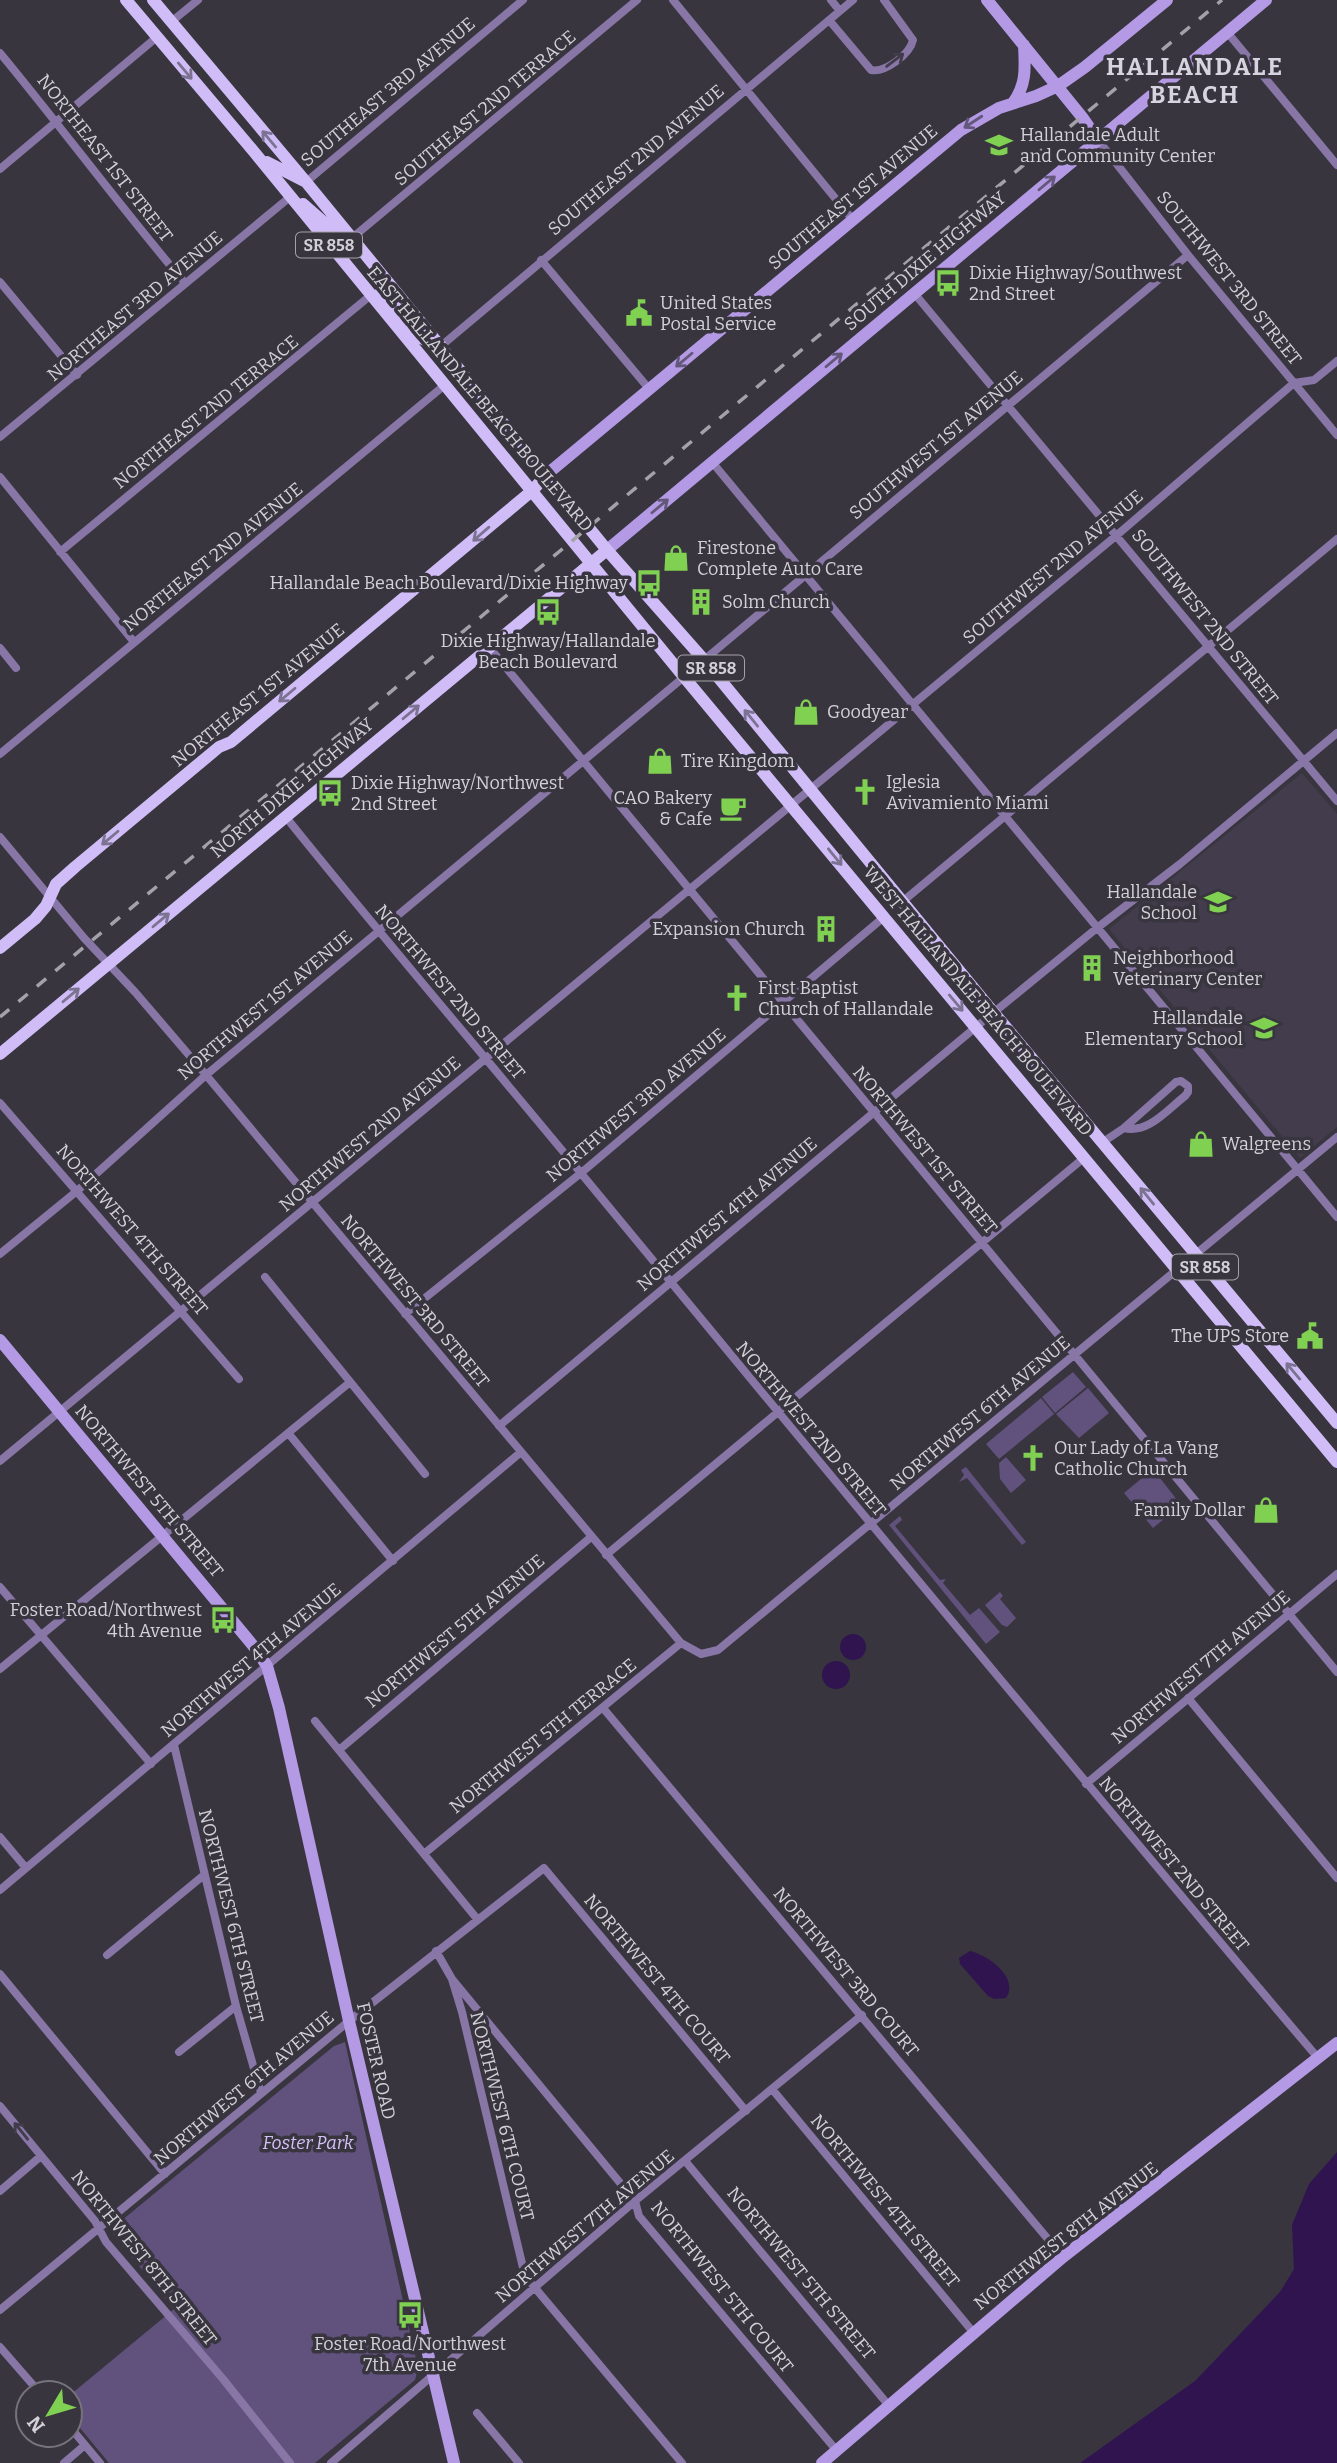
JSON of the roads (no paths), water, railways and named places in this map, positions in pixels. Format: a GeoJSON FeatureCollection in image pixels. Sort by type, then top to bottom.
{"type":"FeatureCollection","features":[{"type":"Feature","properties":{"kind":"main road","name":"EAST HALLANDALE BEACH BOULEVARD"},"geometry":{"type":"LineString","coordinates":[[126,0],[256,153],[592,563]]}},
{"type":"Feature","properties":{"kind":"main road","name":"EAST HALLANDALE BEACH BOULEVARD"},"geometry":{"type":"LineString","coordinates":[[153,0],[306,181],[607,550]]}},
{"type":"Feature","properties":{"kind":"main road"},"geometry":{"type":"LineString","coordinates":[[256,153],[274,167],[306,181]]}},
{"type":"Feature","properties":{"kind":"main road"},"geometry":{"type":"LineString","coordinates":[[290,197],[298,199],[347,244],[370,260]]}},
{"type":"Feature","properties":{"kind":"main road"},"geometry":{"type":"LineString","coordinates":[[371,295],[384,297],[420,338],[441,346]]}},
{"type":"Feature","properties":{"kind":"main road","name":"NORTHEAST 1ST AVENUE"},"geometry":{"type":"LineString","coordinates":[[0,947],[35,919],[56,884],[75,867],[219,747],[231,742],[533,490],[546,475]]}},
{"type":"Feature","properties":{"kind":"main road","name":"NORTH DIXIE HIGHWAY"},"geometry":{"type":"LineString","coordinates":[[0,1054],[607,550]]}},
{"type":"Feature","properties":{"kind":"main road","name":"WEST HALLANDALE BEACH BOULEVARD"},"geometry":{"type":"LineString","coordinates":[[607,550],[704,660],[993,1013],[1337,1423]]}},
{"type":"Feature","properties":{"kind":"main road","name":"WEST HALLANDALE BEACH BOULEVARD"},"geometry":{"type":"LineString","coordinates":[[592,563],[1337,1462]]}},
{"type":"Feature","properties":{"kind":"street"},"geometry":{"type":"LineString","coordinates":[[172,22],[198,0]]}},
{"type":"Feature","properties":{"kind":"street","name":"SOUTHEAST 3RD AVENUE"},"geometry":{"type":"LineString","coordinates":[[306,181],[523,0]]}},
{"type":"Feature","properties":{"kind":"street","name":"SOUTHEAST 2ND TERRACE"},"geometry":{"type":"LineString","coordinates":[[352,239],[637,0]]}},
{"type":"Feature","properties":{"kind":"street"},"geometry":{"type":"LineString","coordinates":[[673,0],[853,220]]}},
{"type":"Feature","properties":{"kind":"street"},"geometry":{"type":"LineString","coordinates":[[831,0],[840,11]]}},
{"type":"Feature","properties":{"kind":"street","name":"SOUTHEAST 2ND AVENUE"},"geometry":{"type":"LineString","coordinates":[[441,346],[853,0]]}},
{"type":"Feature","properties":{"kind":"street"},"geometry":{"type":"LineString","coordinates":[[829,20],[871,70],[883,69],[911,47],[913,40],[884,0]]}},
{"type":"Feature","properties":{"kind":"street"},"geometry":{"type":"LineString","coordinates":[[987,0],[1058,86],[1098,140]]}},
{"type":"Feature","properties":{"kind":"street","name":"SOUTHEAST 1ST AVENUE"},"geometry":{"type":"LineString","coordinates":[[546,475],[961,130],[984,115],[1058,86],[1167,0]]}},
{"type":"Feature","properties":{"kind":"street","name":"SOUTH DIXIE HIGHWAY"},"geometry":{"type":"LineString","coordinates":[[607,550],[1266,0]]}},
{"type":"Feature","properties":{"kind":"street"},"geometry":{"type":"LineString","coordinates":[[1227,32],[1337,166]]}},
{"type":"Feature","properties":{"kind":"street"},"geometry":{"type":"LineString","coordinates":[[0,169],[157,37]]}},
{"type":"Feature","properties":{"kind":"street"},"geometry":{"type":"LineString","coordinates":[[1013,103],[1022,91],[1026,75],[1024,44]]}},
{"type":"Feature","properties":{"kind":"street","name":"NORTHEAST 1ST STREET"},"geometry":{"type":"LineString","coordinates":[[0,52],[131,219],[185,283]]}},
{"type":"Feature","properties":{"kind":"street","name":"SOUTHWEST 3RD STREET"},"geometry":{"type":"LineString","coordinates":[[1098,140],[1188,255],[1337,435]]}},
{"type":"Feature","properties":{"kind":"street","name":"NORTHEAST 3RD AVENUE"},"geometry":{"type":"LineString","coordinates":[[0,438],[290,197]]}},
{"type":"Feature","properties":{"kind":"street","name":"SOUTHWEST 1ST AVENUE"},"geometry":{"type":"LineString","coordinates":[[704,660],[1188,255]]}},
{"type":"Feature","properties":{"kind":"street"},"geometry":{"type":"LineString","coordinates":[[541,260],[650,390]]}},
{"type":"Feature","properties":{"kind":"street"},"geometry":{"type":"LineString","coordinates":[[0,282],[77,375]]}},
{"type":"Feature","properties":{"kind":"street","name":"SOUTHWEST 2ND STREET"},"geometry":{"type":"LineString","coordinates":[[914,293],[1337,802]]}},
{"type":"Feature","properties":{"kind":"street","name":"NORTHEAST 2ND TERRACE"},"geometry":{"type":"LineString","coordinates":[[60,552],[371,295]]}},
{"type":"Feature","properties":{"kind":"street","name":"SOUTHWEST 2ND AVENUE"},"geometry":{"type":"LineString","coordinates":[[792,804],[1117,535],[1294,383],[1314,380],[1337,361]]}},
{"type":"Feature","properties":{"kind":"street","name":"NORTHEAST 2ND AVENUE"},"geometry":{"type":"LineString","coordinates":[[0,754],[446,384]]}},
{"type":"Feature","properties":{"kind":"street"},"geometry":{"type":"LineString","coordinates":[[712,462],[1337,1217]]}},
{"type":"Feature","properties":{"kind":"street"},"geometry":{"type":"LineString","coordinates":[[0,477],[134,642]]}},
{"type":"Feature","properties":{"kind":"street"},"geometry":{"type":"LineString","coordinates":[[902,902],[1337,539]]}},
{"type":"Feature","properties":{"kind":"street"},"geometry":{"type":"LineString","coordinates":[[0,648],[16,668]]}},
{"type":"Feature","properties":{"kind":"street","name":"NORTHWEST 1ST STREET"},"geometry":{"type":"LineString","coordinates":[[489,648],[1337,1672]]}},
{"type":"Feature","properties":{"kind":"street","name":"NORTHWEST 1ST AVENUE"},"geometry":{"type":"LineString","coordinates":[[0,1255],[77,1191],[206,1075],[684,677]]}},
{"type":"Feature","properties":{"kind":"street","name":"NORTHWEST 4TH AVENUE"},"geometry":{"type":"LineString","coordinates":[[499,1426],[976,1027],[1180,864],[1337,733]]}},
{"type":"Feature","properties":{"kind":"street","name":"NORTHWEST 2ND AVENUE"},"geometry":{"type":"LineString","coordinates":[[0,1461],[792,804]]}},
{"type":"Feature","properties":{"kind":"street","name":"NORTHWEST 2ND STREET"},"geometry":{"type":"LineString","coordinates":[[285,816],[377,931],[581,1173],[1086,1784],[1318,2058]]}},
{"type":"Feature","properties":{"kind":"street","name":"NORTHWEST 3RD STREET"},"geometry":{"type":"LineString","coordinates":[[0,837],[84,938],[206,1075],[681,1643],[701,1654]]}},
{"type":"Feature","properties":{"kind":"street","name":"NORTHWEST 3RD AVENUE"},"geometry":{"type":"LineString","coordinates":[[405,1314],[581,1173],[884,917]]}},
{"type":"Feature","properties":{"kind":"street"},"geometry":{"type":"LineString","coordinates":[[1103,1142],[1124,1128],[1176,1082],[1185,1082],[1188,1086],[1185,1096],[1147,1126],[1134,1130],[1124,1128]]}},
{"type":"Feature","properties":{"kind":"street","name":"NORTHWEST 4TH STREET"},"geometry":{"type":"LineString","coordinates":[[0,1103],[239,1379]]}},
{"type":"Feature","properties":{"kind":"street","name":"NORTHWEST 6TH AVENUE"},"geometry":{"type":"LineString","coordinates":[[701,1654],[718,1650],[1337,1137]]}},
{"type":"Feature","properties":{"kind":"street"},"geometry":{"type":"LineString","coordinates":[[606,1555],[1085,1157]]}},
{"type":"Feature","properties":{"kind":"street"},"geometry":{"type":"LineString","coordinates":[[265,1277],[425,1474]]}},
{"type":"Feature","properties":{"kind":"street","name":"NORTHWEST 5TH STREET"},"geometry":{"type":"LineString","coordinates":[[0,1340],[256,1648],[267,1666]]}},
{"type":"Feature","properties":{"kind":"street"},"geometry":{"type":"LineString","coordinates":[[0,1670],[162,1534],[349,1383]]}},
{"type":"Feature","properties":{"kind":"street"},"geometry":{"type":"LineString","coordinates":[[289,1434],[393,1561]]}},
{"type":"Feature","properties":{"kind":"street","name":"NORTHWEST 4TH AVENUE"},"geometry":{"type":"LineString","coordinates":[[0,1890],[521,1452]]}},
{"type":"Feature","properties":{"kind":"street","name":"NORTHWEST 5TH AVENUE"},"geometry":{"type":"LineString","coordinates":[[339,1750],[591,1537]]}},
{"type":"Feature","properties":{"kind":"street","name":"NORTHWEST 7TH AVENUE"},"geometry":{"type":"LineString","coordinates":[[1086,1784],[1337,1574]]}},
{"type":"Feature","properties":{"kind":"street"},"geometry":{"type":"LineString","coordinates":[[0,1587],[151,1764]]}},
{"type":"Feature","properties":{"kind":"street","name":"NORTHWEST 5TH TERRACE"},"geometry":{"type":"LineString","coordinates":[[425,1853],[681,1643]]}},
{"type":"Feature","properties":{"kind":"street","name":"FOSTER ROAD"},"geometry":{"type":"LineString","coordinates":[[267,1666],[454,2463]]}},
{"type":"Feature","properties":{"kind":"street"},"geometry":{"type":"LineString","coordinates":[[1188,1698],[1337,1878]]}},
{"type":"Feature","properties":{"kind":"street","name":"NORTHWEST 3RD COURT"},"geometry":{"type":"LineString","coordinates":[[603,1708],[1063,2257]]}},
{"type":"Feature","properties":{"kind":"street"},"geometry":{"type":"LineString","coordinates":[[314,1721],[478,1920]]}},
{"type":"Feature","properties":{"kind":"street","name":"NORTHWEST 6TH STREET"},"geometry":{"type":"LineString","coordinates":[[174,1745],[236,2006],[261,2093]]}},
{"type":"Feature","properties":{"kind":"street"},"geometry":{"type":"LineString","coordinates":[[0,1837],[26,1868]]}},
{"type":"Feature","properties":{"kind":"street","name":"NORTHWEST 6TH AVENUE"},"geometry":{"type":"LineString","coordinates":[[0,2310],[349,2021],[544,1868]]}},
{"type":"Feature","properties":{"kind":"street","name":"NORTHWEST 4TH COURT"},"geometry":{"type":"LineString","coordinates":[[544,1868],[746,2111]]}},
{"type":"Feature","properties":{"kind":"street"},"geometry":{"type":"LineString","coordinates":[[107,1955],[204,1875]]}},
{"type":"Feature","properties":{"kind":"street","name":"NORTHWEST 6TH COURT"},"geometry":{"type":"LineString","coordinates":[[436,1951],[452,1979],[525,2276],[534,2289]]}},
{"type":"Feature","properties":{"kind":"street"},"geometry":{"type":"LineString","coordinates":[[0,1974],[165,2174]]}},
{"type":"Feature","properties":{"kind":"street","name":"NORTHWEST 5TH COURT"},"geometry":{"type":"LineString","coordinates":[[452,1979],[635,2201],[639,2216],[837,2451]]}},
{"type":"Feature","properties":{"kind":"street"},"geometry":{"type":"LineString","coordinates":[[179,2052],[236,2006]]}},
{"type":"Feature","properties":{"kind":"street","name":"NORTHWEST 7TH AVENUE"},"geometry":{"type":"LineString","coordinates":[[331,2463],[635,2201],[862,2015]]}},
{"type":"Feature","properties":{"kind":"street","name":"NORTHWEST 8TH AVENUE"},"geometry":{"type":"LineString","coordinates":[[822,2463],[1063,2257],[1337,2043]]}},
{"type":"Feature","properties":{"kind":"street","name":"NORTHWEST 4TH STREET"},"geometry":{"type":"LineString","coordinates":[[772,2089],[973,2332]]}},
{"type":"Feature","properties":{"kind":"street","name":"NORTHWEST 8TH STREET"},"geometry":{"type":"LineString","coordinates":[[0,2106],[95,2221],[97,2229],[290,2463]]}},
{"type":"Feature","properties":{"kind":"street"},"geometry":{"type":"LineString","coordinates":[[0,2191],[41,2157]]}},
{"type":"Feature","properties":{"kind":"street","name":"NORTHWEST 5TH STREET"},"geometry":{"type":"LineString","coordinates":[[685,2162],[890,2407]]}},
{"type":"Feature","properties":{"kind":"street"},"geometry":{"type":"LineString","coordinates":[[534,2289],[682,2463]]}},
{"type":"Feature","properties":{"kind":"street"},"geometry":{"type":"LineString","coordinates":[[0,2347],[28,2379]]}},
{"type":"Feature","properties":{"kind":"street"},"geometry":{"type":"LineString","coordinates":[[477,2413],[519,2463]]}},
{"type":"Feature","properties":{"kind":"street"},"geometry":{"type":"LineString","coordinates":[[64,2463],[85,2445],[100,2463]]}},
{"type":"Feature","properties":{"kind":"railway"},"geometry":{"type":"LineString","coordinates":[[0,1017],[1222,0]]}},
{"type":"Feature","properties":{"kind":"place","name":"Hallandale Adult and Community Center"},"geometry":{"type":"Point","coordinates":[999,145]}},
{"type":"Feature","properties":{"kind":"place","name":"Dixie Highway/Southwest 2nd Street"},"geometry":{"type":"Point","coordinates":[948,283]}},
{"type":"Feature","properties":{"kind":"place","name":"United States Postal Service"},"geometry":{"type":"Point","coordinates":[639,313]}},
{"type":"Feature","properties":{"kind":"place","name":"Firestone Complete Auto Care"},"geometry":{"type":"Point","coordinates":[676,558]}},
{"type":"Feature","properties":{"kind":"place","name":"Hallandale Beach Boulevard/Dixie Highway"},"geometry":{"type":"Point","coordinates":[649,583]}},
{"type":"Feature","properties":{"kind":"place","name":"Solm Church"},"geometry":{"type":"Point","coordinates":[701,602]}},
{"type":"Feature","properties":{"kind":"place","name":"Dixie Highway/Hallandale Beach Boulevard"},"geometry":{"type":"Point","coordinates":[548,612]}},
{"type":"Feature","properties":{"kind":"place","name":"Goodyear"},"geometry":{"type":"Point","coordinates":[806,712]}},
{"type":"Feature","properties":{"kind":"place","name":"Tire Kingdom"},"geometry":{"type":"Point","coordinates":[660,761]}},
{"type":"Feature","properties":{"kind":"place","name":"Iglesia Avivamiento Miami"},"geometry":{"type":"Point","coordinates":[865,792]}},
{"type":"Feature","properties":{"kind":"place","name":"Dixie Highway/Northwest 2nd Street"},"geometry":{"type":"Point","coordinates":[330,793]}},
{"type":"Feature","properties":{"kind":"place","name":"CAO Bakery & Cafe"},"geometry":{"type":"Point","coordinates":[733,808]}},
{"type":"Feature","properties":{"kind":"place","name":"Hallandale School"},"geometry":{"type":"Point","coordinates":[1218,902]}},
{"type":"Feature","properties":{"kind":"place","name":"Expansion Church"},"geometry":{"type":"Point","coordinates":[826,929]}},
{"type":"Feature","properties":{"kind":"place","name":"Neighborhood Veterinary Center"},"geometry":{"type":"Point","coordinates":[1092,968]}},
{"type":"Feature","properties":{"kind":"place","name":"First Baptist Church of Hallandale"},"geometry":{"type":"Point","coordinates":[737,998]}},
{"type":"Feature","properties":{"kind":"place","name":"Hallandale Elementary School"},"geometry":{"type":"Point","coordinates":[1264,1028]}},
{"type":"Feature","properties":{"kind":"place","name":"Walgreens"},"geometry":{"type":"Point","coordinates":[1201,1144]}},
{"type":"Feature","properties":{"kind":"place","name":"The UPS Store"},"geometry":{"type":"Point","coordinates":[1310,1336]}},
{"type":"Feature","properties":{"kind":"place","name":"Our Lady of La Vang Catholic Church"},"geometry":{"type":"Point","coordinates":[1033,1458]}},
{"type":"Feature","properties":{"kind":"place","name":"Family Dollar"},"geometry":{"type":"Point","coordinates":[1266,1510]}},
{"type":"Feature","properties":{"kind":"place","name":"Foster Road/Northwest 4th Avenue"},"geometry":{"type":"Point","coordinates":[223,1620]}},
{"type":"Feature","properties":{"kind":"place","name":"Foster Road/Northwest 7th Avenue"},"geometry":{"type":"Point","coordinates":[410,2315]}},
{"type":"Feature","properties":{"kind":"district","name":"HALLANDALE BEACH"},"geometry":{"type":"Point","coordinates":[1195,81]}},
{"type":"Feature","properties":{"kind":"park label","name":"Foster Park"},"geometry":{"type":"Point","coordinates":[308,2143]}}]}
